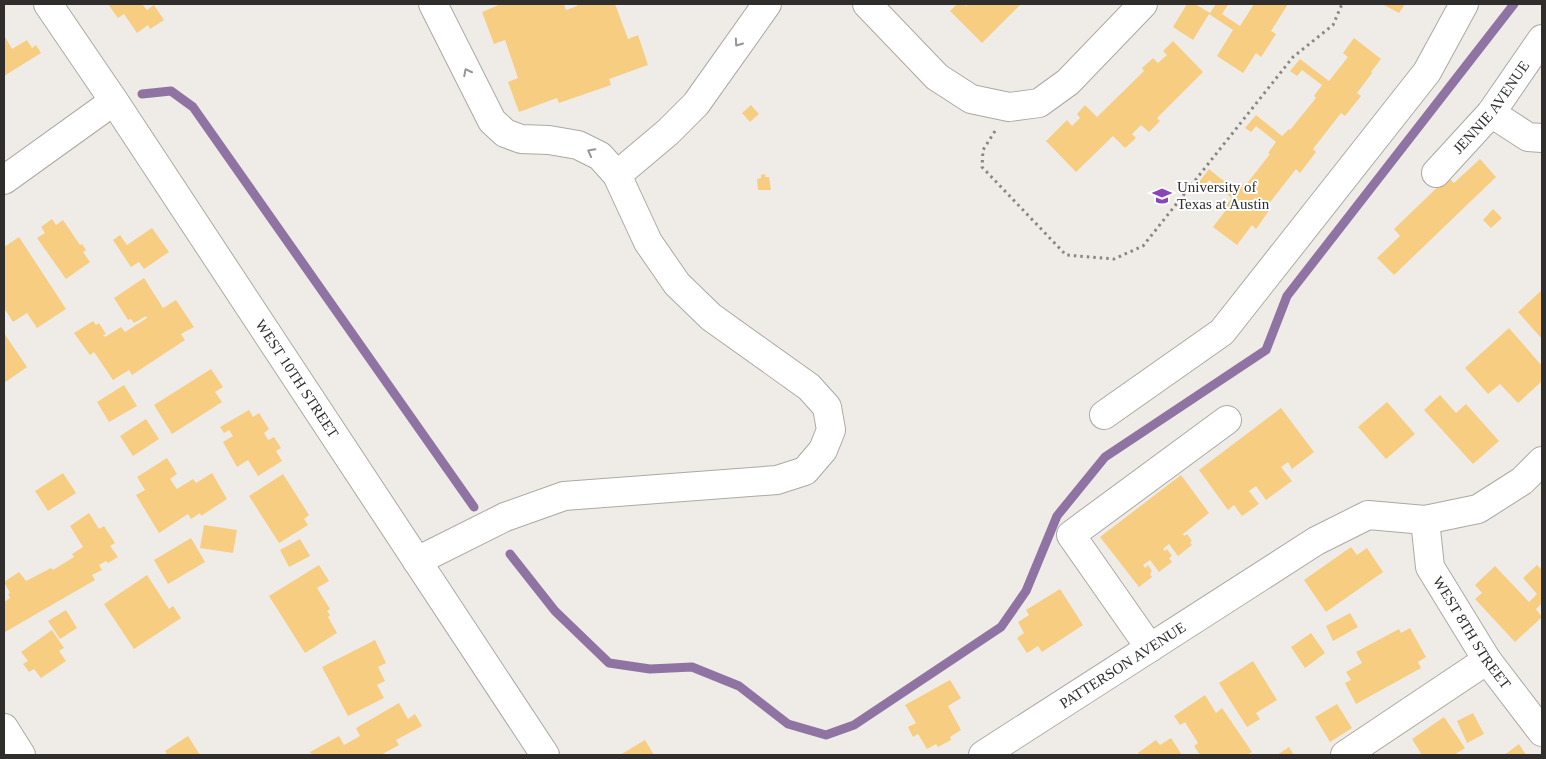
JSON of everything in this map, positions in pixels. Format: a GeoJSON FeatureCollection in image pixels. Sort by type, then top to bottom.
{"type":"FeatureCollection","features":[{"type":"Feature","properties":{"kind":"street","name":"WEST 10TH STREET"},"geometry":{"type":"LineString","coordinates":[[48,4],[114,101],[545,755]]}},
{"type":"Feature","properties":{"kind":"street"},"geometry":{"type":"LineString","coordinates":[[417,561],[505,517],[564,496],[777,480],[805,471],[824,450],[831,430],[827,407],[809,387],[711,318],[676,284],[648,242],[617,175],[600,156],[578,145],[550,140],[520,139],[505,133],[492,121],[433,4]]}},
{"type":"Feature","properties":{"kind":"street"},"geometry":{"type":"LineString","coordinates":[[617,175],[668,132],[696,104],[767,4]]}},
{"type":"Feature","properties":{"kind":"street"},"geometry":{"type":"LineString","coordinates":[[867,4],[938,77],[971,99],[1009,107],[1038,103],[1068,82],[1143,4]]}},
{"type":"Feature","properties":{"kind":"street"},"geometry":{"type":"LineString","coordinates":[[1104,415],[1222,332],[1427,72],[1464,4]]}},
{"type":"Feature","properties":{"kind":"street","name":"JENNIE AVENUE"},"geometry":{"type":"LineString","coordinates":[[1436,173],[1491,113],[1542,39]]}},
{"type":"Feature","properties":{"kind":"street"},"geometry":{"type":"LineString","coordinates":[[4,180],[114,101]]}},
{"type":"Feature","properties":{"kind":"street"},"geometry":{"type":"LineString","coordinates":[[1491,113],[1528,137],[1542,138]]}},
{"type":"Feature","properties":{"kind":"street"},"geometry":{"type":"LineString","coordinates":[[1150,648],[1072,535],[1226,420]]}},
{"type":"Feature","properties":{"kind":"street"},"geometry":{"type":"LineString","coordinates":[[1425,520],[1478,509],[1522,481],[1542,461]]}},
{"type":"Feature","properties":{"kind":"street","name":"PATTERSON AVENUE"},"geometry":{"type":"LineString","coordinates":[[983,755],[1316,541],[1368,515],[1425,520]]}},
{"type":"Feature","properties":{"kind":"street","name":"WEST 8TH STREET"},"geometry":{"type":"LineString","coordinates":[[1425,520],[1430,567],[1487,660],[1542,732]]}},
{"type":"Feature","properties":{"kind":"street"},"geometry":{"type":"LineString","coordinates":[[1345,755],[1487,660]]}},
{"type":"Feature","properties":{"kind":"street"},"geometry":{"type":"LineString","coordinates":[[4,728],[21,755]]}},
{"type":"Feature","properties":{"kind":"path"},"geometry":{"type":"LineString","coordinates":[[1009,107],[983,150],[982,167],[1066,255],[1114,260],[1142,246],[1293,57],[1333,25],[1342,4]]}},
{"type":"Feature","properties":{"kind":"building"},"geometry":{"type":"Polygon","coordinates":[[[108,4],[142,4],[147,10],[154,5],[164,20],[150,29],[148,25],[137,33],[124,14],[118,18],[108,4]]]}},
{"type":"Feature","properties":{"kind":"building"},"geometry":{"type":"Polygon","coordinates":[[[501,4],[564,4],[566,10],[578,4],[615,4],[628,39],[638,35],[648,65],[609,79],[611,85],[559,103],[557,98],[519,112],[508,82],[518,78],[505,40],[494,44],[482,12],[501,4]]]}},
{"type":"Feature","properties":{"kind":"building"},"geometry":{"type":"Polygon","coordinates":[[[957,4],[966,6],[968,4],[1021,4],[982,43],[950,11],[957,4]]]}},
{"type":"Feature","properties":{"kind":"building"},"geometry":{"type":"Polygon","coordinates":[[[1187,4],[1195,4],[1210,13],[1216,4],[1226,4],[1228,5],[1222,14],[1240,26],[1254,4],[1288,4],[1271,31],[1276,34],[1261,57],[1256,53],[1243,73],[1217,56],[1233,30],[1209,14],[1193,40],[1173,27],[1187,4]]]}},
{"type":"Feature","properties":{"kind":"building"},"geometry":{"type":"Polygon","coordinates":[[[1382,4],[1405,4],[1399,13],[1382,4]]]}},
{"type":"Feature","properties":{"kind":"building"},"geometry":{"type":"Polygon","coordinates":[[[4,35],[12,49],[27,40],[32,48],[36,45],[41,53],[4,76],[4,35]]]}},
{"type":"Feature","properties":{"kind":"building"},"geometry":{"type":"Polygon","coordinates":[[[1354,38],[1381,59],[1357,93],[1361,96],[1345,116],[1341,113],[1313,149],[1316,152],[1300,173],[1296,169],[1267,206],[1270,209],[1256,229],[1252,225],[1237,245],[1213,227],[1226,210],[1224,208],[1232,198],[1209,180],[1204,186],[1199,182],[1209,169],[1237,192],[1243,184],[1245,186],[1270,154],[1268,153],[1276,142],[1256,126],[1251,132],[1245,128],[1256,115],[1282,136],[1290,130],[1316,98],[1314,96],[1322,85],[1302,70],[1297,76],[1290,71],[1300,59],[1329,81],[1348,57],[1343,53],[1354,38]]]}},
{"type":"Feature","properties":{"kind":"building"},"geometry":{"type":"Polygon","coordinates":[[[1173,41],[1203,72],[1157,118],[1160,121],[1149,132],[1141,125],[1132,134],[1136,138],[1125,148],[1113,136],[1076,172],[1046,141],[1067,120],[1072,126],[1080,118],[1077,114],[1085,105],[1097,117],[1144,71],[1142,68],[1153,58],[1158,63],[1167,55],[1163,51],[1173,41]]]}},
{"type":"Feature","properties":{"kind":"building"},"geometry":{"type":"Polygon","coordinates":[[[751,105],[759,114],[750,122],[742,113],[751,105]]]}},
{"type":"Feature","properties":{"kind":"building"},"geometry":{"type":"Polygon","coordinates":[[[1480,159],[1496,177],[1394,275],[1377,258],[1400,236],[1394,229],[1448,177],[1454,183],[1480,159]]]}},
{"type":"Feature","properties":{"kind":"building"},"geometry":{"type":"Polygon","coordinates":[[[765,174],[765,177],[769,177],[771,190],[758,190],[757,179],[765,174]]]}},
{"type":"Feature","properties":{"kind":"building"},"geometry":{"type":"Polygon","coordinates":[[[1493,209],[1502,218],[1491,228],[1483,220],[1493,209]]]}},
{"type":"Feature","properties":{"kind":"building"},"geometry":{"type":"Polygon","coordinates":[[[52,219],[56,225],[63,220],[80,245],[82,244],[86,250],[83,252],[90,262],[66,279],[37,238],[45,233],[41,227],[52,219]]]}},
{"type":"Feature","properties":{"kind":"building"},"geometry":{"type":"Polygon","coordinates":[[[152,228],[169,252],[144,269],[139,262],[131,267],[113,240],[120,235],[127,245],[152,228]]]}},
{"type":"Feature","properties":{"kind":"building"},"geometry":{"type":"Polygon","coordinates":[[[19,237],[66,309],[37,328],[27,313],[13,322],[4,308],[4,247],[19,237]]]}},
{"type":"Feature","properties":{"kind":"building"},"geometry":{"type":"Polygon","coordinates":[[[144,278],[163,308],[176,300],[194,327],[181,334],[185,340],[132,375],[129,370],[113,380],[94,352],[90,355],[74,333],[93,321],[96,325],[99,323],[106,334],[103,335],[105,337],[121,327],[125,332],[147,318],[146,316],[134,323],[131,319],[128,320],[114,298],[144,278]]]}},
{"type":"Feature","properties":{"kind":"building"},"geometry":{"type":"Polygon","coordinates":[[[1542,290],[1542,339],[1518,312],[1542,290]]]}},
{"type":"Feature","properties":{"kind":"building"},"geometry":{"type":"Polygon","coordinates":[[[1509,328],[1542,366],[1542,381],[1518,403],[1500,384],[1488,394],[1465,368],[1509,328]]]}},
{"type":"Feature","properties":{"kind":"building"},"geometry":{"type":"Polygon","coordinates":[[[4,333],[27,367],[4,383],[4,333]]]}},
{"type":"Feature","properties":{"kind":"building"},"geometry":{"type":"Polygon","coordinates":[[[211,369],[223,387],[215,392],[222,402],[172,434],[154,405],[211,369]]]}},
{"type":"Feature","properties":{"kind":"building"},"geometry":{"type":"Polygon","coordinates":[[[124,385],[137,406],[109,422],[97,402],[124,385]]]}},
{"type":"Feature","properties":{"kind":"building"},"geometry":{"type":"Polygon","coordinates":[[[1440,395],[1456,413],[1466,404],[1499,441],[1473,464],[1424,410],[1440,395]]]}},
{"type":"Feature","properties":{"kind":"building"},"geometry":{"type":"Polygon","coordinates":[[[1387,402],[1415,434],[1386,459],[1358,427],[1387,402]]]}},
{"type":"Feature","properties":{"kind":"building"},"geometry":{"type":"Polygon","coordinates":[[[1281,408],[1314,452],[1292,469],[1288,462],[1281,467],[1292,481],[1266,500],[1256,486],[1249,491],[1259,504],[1242,516],[1234,505],[1228,510],[1199,470],[1281,408]]]}},
{"type":"Feature","properties":{"kind":"building"},"geometry":{"type":"Polygon","coordinates":[[[249,410],[253,417],[259,413],[269,429],[264,433],[268,440],[274,437],[281,448],[276,451],[282,461],[258,476],[248,460],[237,467],[223,442],[233,436],[229,430],[224,433],[220,427],[249,410]]]}},
{"type":"Feature","properties":{"kind":"building"},"geometry":{"type":"Polygon","coordinates":[[[146,419],[159,439],[133,456],[120,436],[146,419]]]}},
{"type":"Feature","properties":{"kind":"building"},"geometry":{"type":"Polygon","coordinates":[[[167,458],[177,474],[170,479],[177,489],[193,479],[196,483],[212,473],[227,499],[201,516],[200,513],[191,519],[188,514],[159,533],[136,495],[145,490],[137,477],[167,458]]]}},
{"type":"Feature","properties":{"kind":"building"},"geometry":{"type":"Polygon","coordinates":[[[63,473],[76,493],[48,511],[35,491],[63,473]]]}},
{"type":"Feature","properties":{"kind":"building"},"geometry":{"type":"Polygon","coordinates":[[[283,474],[309,515],[304,519],[308,525],[279,543],[249,496],[283,474]]]}},
{"type":"Feature","properties":{"kind":"building"},"geometry":{"type":"Polygon","coordinates":[[[1181,475],[1209,513],[1183,534],[1184,536],[1187,534],[1192,541],[1190,542],[1192,545],[1178,556],[1169,544],[1163,549],[1165,551],[1167,549],[1172,556],[1169,558],[1172,562],[1159,572],[1150,560],[1143,565],[1145,568],[1148,565],[1152,571],[1150,574],[1152,577],[1139,587],[1100,537],[1181,475]]]}},
{"type":"Feature","properties":{"kind":"building"},"geometry":{"type":"Polygon","coordinates":[[[89,513],[99,529],[104,526],[115,543],[110,546],[118,557],[108,563],[106,561],[99,565],[102,570],[92,575],[95,580],[5,632],[4,602],[10,598],[8,594],[10,593],[4,582],[19,572],[26,581],[51,568],[53,570],[74,557],[72,554],[83,547],[70,526],[89,513]]]}},
{"type":"Feature","properties":{"kind":"building"},"geometry":{"type":"Polygon","coordinates":[[[204,525],[237,530],[233,553],[200,548],[204,525]]]}},
{"type":"Feature","properties":{"kind":"building"},"geometry":{"type":"Polygon","coordinates":[[[191,538],[205,562],[168,584],[154,560],[191,538]]]}},
{"type":"Feature","properties":{"kind":"building"},"geometry":{"type":"Polygon","coordinates":[[[300,539],[310,556],[289,567],[280,550],[300,539]]]}},
{"type":"Feature","properties":{"kind":"building"},"geometry":{"type":"Polygon","coordinates":[[[1351,547],[1357,555],[1367,548],[1383,572],[1326,612],[1304,580],[1351,547]]]}},
{"type":"Feature","properties":{"kind":"building"},"geometry":{"type":"Polygon","coordinates":[[[319,565],[329,581],[317,588],[330,609],[327,611],[330,615],[328,617],[337,633],[305,653],[269,596],[319,565]]]}},
{"type":"Feature","properties":{"kind":"building"},"geometry":{"type":"Polygon","coordinates":[[[1537,565],[1542,570],[1542,603],[1536,609],[1542,617],[1515,642],[1475,599],[1482,593],[1475,585],[1495,566],[1529,602],[1537,594],[1523,578],[1537,565]]]}},
{"type":"Feature","properties":{"kind":"building"},"geometry":{"type":"Polygon","coordinates":[[[147,575],[169,609],[173,606],[181,618],[134,649],[104,604],[147,575]]]}},
{"type":"Feature","properties":{"kind":"building"},"geometry":{"type":"Polygon","coordinates":[[[1060,589],[1083,625],[1042,652],[1038,646],[1027,653],[1017,638],[1024,633],[1018,622],[1029,615],[1026,610],[1060,589]]]}},
{"type":"Feature","properties":{"kind":"building"},"geometry":{"type":"Polygon","coordinates":[[[66,610],[77,628],[60,639],[48,621],[66,610]]]}},
{"type":"Feature","properties":{"kind":"building"},"geometry":{"type":"Polygon","coordinates":[[[1350,613],[1358,627],[1333,641],[1326,626],[1350,613]]]}},
{"type":"Feature","properties":{"kind":"building"},"geometry":{"type":"Polygon","coordinates":[[[1410,628],[1426,657],[1418,662],[1421,668],[1356,704],[1345,683],[1351,680],[1346,672],[1362,663],[1356,652],[1399,629],[1401,633],[1410,628]]]}},
{"type":"Feature","properties":{"kind":"building"},"geometry":{"type":"Polygon","coordinates":[[[52,630],[64,648],[59,651],[66,661],[41,678],[34,669],[29,672],[23,664],[28,661],[21,652],[52,630]]]}},
{"type":"Feature","properties":{"kind":"building"},"geometry":{"type":"Polygon","coordinates":[[[1311,633],[1325,653],[1305,668],[1291,647],[1311,633]]]}},
{"type":"Feature","properties":{"kind":"building"},"geometry":{"type":"Polygon","coordinates":[[[375,640],[386,663],[378,667],[385,681],[377,685],[384,698],[348,716],[322,667],[375,640]]]}},
{"type":"Feature","properties":{"kind":"building"},"geometry":{"type":"Polygon","coordinates":[[[1253,661],[1277,700],[1256,713],[1260,719],[1247,727],[1219,683],[1253,661]]]}},
{"type":"Feature","properties":{"kind":"building"},"geometry":{"type":"Polygon","coordinates":[[[950,680],[961,698],[948,706],[961,730],[950,737],[951,740],[938,747],[936,744],[927,749],[918,734],[913,737],[908,727],[916,723],[905,705],[950,680]]]}},
{"type":"Feature","properties":{"kind":"building"},"geometry":{"type":"Polygon","coordinates":[[[1205,695],[1216,713],[1222,708],[1252,752],[1247,755],[1200,755],[1194,746],[1198,743],[1185,722],[1180,725],[1174,716],[1205,695]]]}},
{"type":"Feature","properties":{"kind":"building"},"geometry":{"type":"Polygon","coordinates":[[[399,703],[408,719],[415,714],[422,726],[396,740],[399,745],[381,755],[312,755],[310,752],[339,736],[344,745],[360,736],[356,728],[399,703]]]}},
{"type":"Feature","properties":{"kind":"building"},"geometry":{"type":"Polygon","coordinates":[[[1337,704],[1352,728],[1330,742],[1315,717],[1337,704]]]}},
{"type":"Feature","properties":{"kind":"building"},"geometry":{"type":"Polygon","coordinates":[[[1473,713],[1484,734],[1467,743],[1457,721],[1473,713]]]}},
{"type":"Feature","properties":{"kind":"building"},"geometry":{"type":"Polygon","coordinates":[[[1444,717],[1465,748],[1454,755],[1422,755],[1412,739],[1444,717]]]}},
{"type":"Feature","properties":{"kind":"building"},"geometry":{"type":"Polygon","coordinates":[[[188,736],[200,755],[167,755],[165,751],[188,736]]]}},
{"type":"Feature","properties":{"kind":"building"},"geometry":{"type":"Polygon","coordinates":[[[1171,738],[1182,755],[1139,755],[1138,753],[1156,740],[1160,745],[1171,738]]]}},
{"type":"Feature","properties":{"kind":"building"},"geometry":{"type":"Polygon","coordinates":[[[645,740],[654,755],[620,755],[645,740]]]}},
{"type":"Feature","properties":{"kind":"building"},"geometry":{"type":"Polygon","coordinates":[[[1519,744],[1526,755],[1503,755],[1507,753],[1519,744]]]}},
{"type":"Feature","properties":{"kind":"building"},"geometry":{"type":"Polygon","coordinates":[[[1289,747],[1294,755],[1277,755],[1289,747]]]}},
{"type":"Feature","properties":{"kind":"waterway"},"geometry":{"type":"LineString","coordinates":[[510,554],[555,611],[609,663],[650,669],[692,667],[739,686],[788,724],[826,735],[854,725],[1001,627],[1026,591],[1057,516],[1105,457],[1266,350],[1287,296],[1514,4]]}},
{"type":"Feature","properties":{"kind":"waterway"},"geometry":{"type":"LineString","coordinates":[[142,94],[171,91],[193,107],[474,507]]}},
{"type":"Feature","properties":{"kind":"place","name":"University of Texas at Austin"},"geometry":{"type":"Point","coordinates":[1162,196]}}]}
